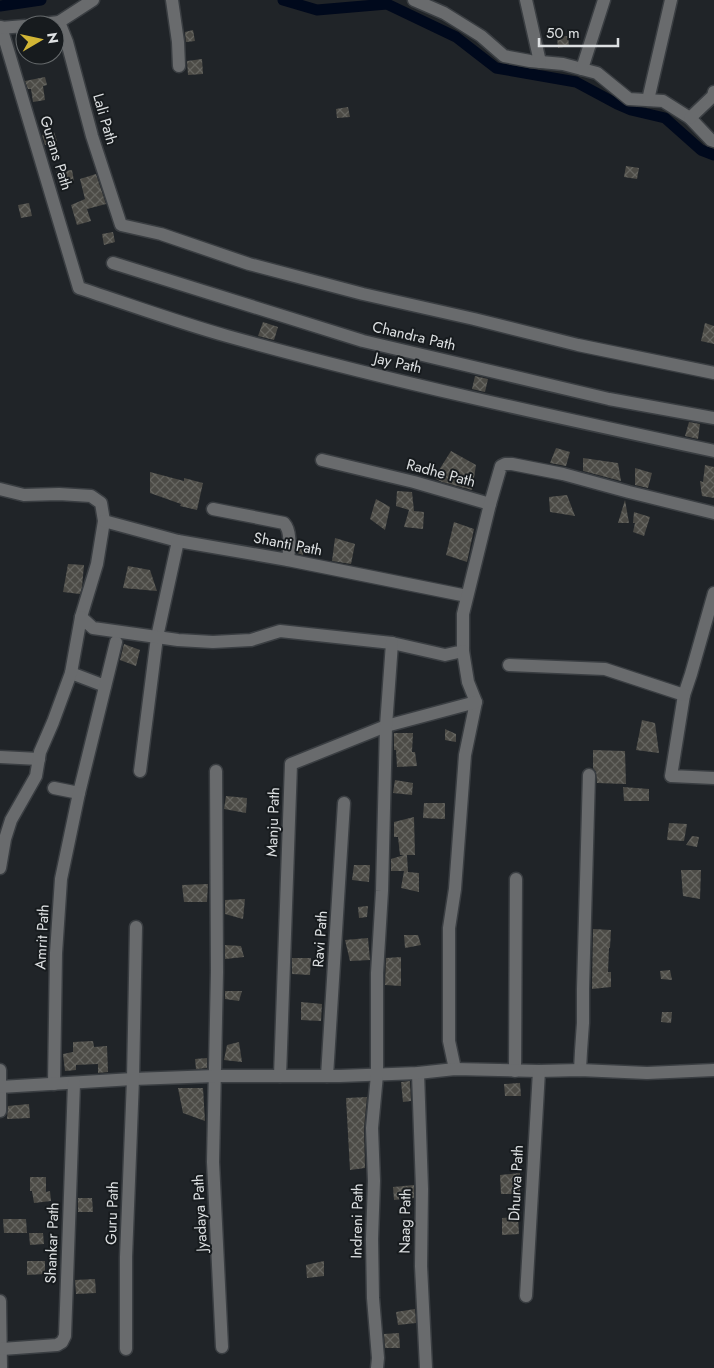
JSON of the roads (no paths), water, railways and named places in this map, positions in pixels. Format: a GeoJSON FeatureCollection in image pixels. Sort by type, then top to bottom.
{"type":"FeatureCollection","features":[{"type":"Feature","properties":{"kind":"street"},"geometry":{"type":"LineString","coordinates":[[65,18],[93,0]]}},
{"type":"Feature","properties":{"kind":"street"},"geometry":{"type":"LineString","coordinates":[[172,0],[178,42],[179,66]]}},
{"type":"Feature","properties":{"kind":"street"},"geometry":{"type":"LineString","coordinates":[[414,0],[444,13],[481,36],[504,56],[563,64],[597,73],[628,99],[663,101],[690,118],[714,141]]}},
{"type":"Feature","properties":{"kind":"street"},"geometry":{"type":"LineString","coordinates":[[526,0],[540,62]]}},
{"type":"Feature","properties":{"kind":"street"},"geometry":{"type":"LineString","coordinates":[[582,69],[604,0]]}},
{"type":"Feature","properties":{"kind":"street"},"geometry":{"type":"LineString","coordinates":[[648,100],[671,0]]}},
{"type":"Feature","properties":{"kind":"street"},"geometry":{"type":"LineString","coordinates":[[0,27],[15,26]]}},
{"type":"Feature","properties":{"kind":"street","name":"Gurans Path"},"geometry":{"type":"LineString","coordinates":[[0,27],[79,288]]}},
{"type":"Feature","properties":{"kind":"street","name":"Lali Path"},"geometry":{"type":"LineString","coordinates":[[65,37],[92,136],[121,225],[161,234],[249,264],[363,294],[578,345],[714,374]]}},
{"type":"Feature","properties":{"kind":"street"},"geometry":{"type":"LineString","coordinates":[[690,118],[713,96],[714,92]]}},
{"type":"Feature","properties":{"kind":"street","name":"Chandra Path"},"geometry":{"type":"LineString","coordinates":[[113,263],[363,341],[609,399],[714,418]]}},
{"type":"Feature","properties":{"kind":"street","name":"Jay Path"},"geometry":{"type":"LineString","coordinates":[[79,288],[225,336],[370,374],[714,451]]}},
{"type":"Feature","properties":{"kind":"street","name":"Radhe Path"},"geometry":{"type":"LineString","coordinates":[[322,460],[490,504]]}},
{"type":"Feature","properties":{"kind":"street"},"geometry":{"type":"LineString","coordinates":[[455,1069],[449,1040],[449,928],[455,889],[465,755],[476,702],[468,682],[463,651],[463,614],[501,466],[512,464],[563,474],[714,513]]}},
{"type":"Feature","properties":{"kind":"street"},"geometry":{"type":"LineString","coordinates":[[0,489],[24,495],[59,494],[91,496],[101,503],[104,521],[97,564],[81,617],[71,673],[39,759],[36,776],[11,820],[5,839],[0,868]]}},
{"type":"Feature","properties":{"kind":"street"},"geometry":{"type":"LineString","coordinates":[[212,509],[284,523],[289,532],[288,560]]}},
{"type":"Feature","properties":{"kind":"street","name":"Shanti Path"},"geometry":{"type":"LineString","coordinates":[[104,521],[178,541],[288,560],[467,596]]}},
{"type":"Feature","properties":{"kind":"street"},"geometry":{"type":"LineString","coordinates":[[140,771],[157,637],[178,541]]}},
{"type":"Feature","properties":{"kind":"street"},"geometry":{"type":"LineString","coordinates":[[714,593],[684,695],[671,776],[714,778]]}},
{"type":"Feature","properties":{"kind":"street"},"geometry":{"type":"LineString","coordinates":[[81,617],[93,628],[157,637],[213,642],[251,640],[280,630],[392,643],[445,655],[463,651]]}},
{"type":"Feature","properties":{"kind":"street","name":"Amrit Path"},"geometry":{"type":"LineString","coordinates":[[54,1084],[56,953],[61,879],[79,793],[116,642]]}},
{"type":"Feature","properties":{"kind":"street","name":"Indreni Path"},"geometry":{"type":"LineString","coordinates":[[377,1368],[373,1288],[374,1181],[372,1128],[377,1075],[376,973],[382,891],[386,726],[392,643]]}},
{"type":"Feature","properties":{"kind":"street"},"geometry":{"type":"LineString","coordinates":[[509,665],[605,669],[684,695]]}},
{"type":"Feature","properties":{"kind":"street"},"geometry":{"type":"LineString","coordinates":[[71,673],[105,686]]}},
{"type":"Feature","properties":{"kind":"street","name":"Manju Path"},"geometry":{"type":"LineString","coordinates":[[280,1076],[291,764],[386,726],[476,702]]}},
{"type":"Feature","properties":{"kind":"street"},"geometry":{"type":"LineString","coordinates":[[0,757],[39,759]]}},
{"type":"Feature","properties":{"kind":"street","name":"Jyadaya Path"},"geometry":{"type":"LineString","coordinates":[[216,772],[217,972],[213,1162],[222,1347]]}},
{"type":"Feature","properties":{"kind":"street"},"geometry":{"type":"LineString","coordinates":[[580,1070],[583,1023],[589,775]]}},
{"type":"Feature","properties":{"kind":"street"},"geometry":{"type":"LineString","coordinates":[[54,788],[79,793]]}},
{"type":"Feature","properties":{"kind":"street","name":"Ravi Path"},"geometry":{"type":"LineString","coordinates":[[327,1076],[344,803]]}},
{"type":"Feature","properties":{"kind":"street"},"geometry":{"type":"LineString","coordinates":[[515,1071],[516,879]]}},
{"type":"Feature","properties":{"kind":"street","name":"Guru Path"},"geometry":{"type":"LineString","coordinates":[[126,1349],[126,1257],[133,1079],[136,927]]}},
{"type":"Feature","properties":{"kind":"street"},"geometry":{"type":"LineString","coordinates":[[0,1087],[215,1076],[418,1074],[455,1069],[515,1071],[580,1070],[646,1073],[714,1070]]}},
{"type":"Feature","properties":{"kind":"street"},"geometry":{"type":"LineString","coordinates":[[0,1070],[0,1111]]}},
{"type":"Feature","properties":{"kind":"street","name":"Dhurva Path"},"geometry":{"type":"LineString","coordinates":[[526,1296],[539,1071]]}},
{"type":"Feature","properties":{"kind":"street","name":"Naag Path"},"geometry":{"type":"LineString","coordinates":[[418,1074],[422,1189],[421,1266],[426,1368]]}},
{"type":"Feature","properties":{"kind":"street","name":"Shankar Path"},"geometry":{"type":"LineString","coordinates":[[2,1349],[57,1345],[62,1342],[65,1336],[74,1083]]}},
{"type":"Feature","properties":{"kind":"street"},"geometry":{"type":"LineString","coordinates":[[0,1301],[2,1368]]}},
{"type":"Feature","properties":{"kind":"waterway"},"geometry":{"type":"LineString","coordinates":[[0,6],[41,0]]}},
{"type":"Feature","properties":{"kind":"waterway"},"geometry":{"type":"LineString","coordinates":[[283,0],[317,10],[387,4],[456,37],[496,68],[576,82],[631,110],[665,118],[701,150],[714,155]]}}]}
